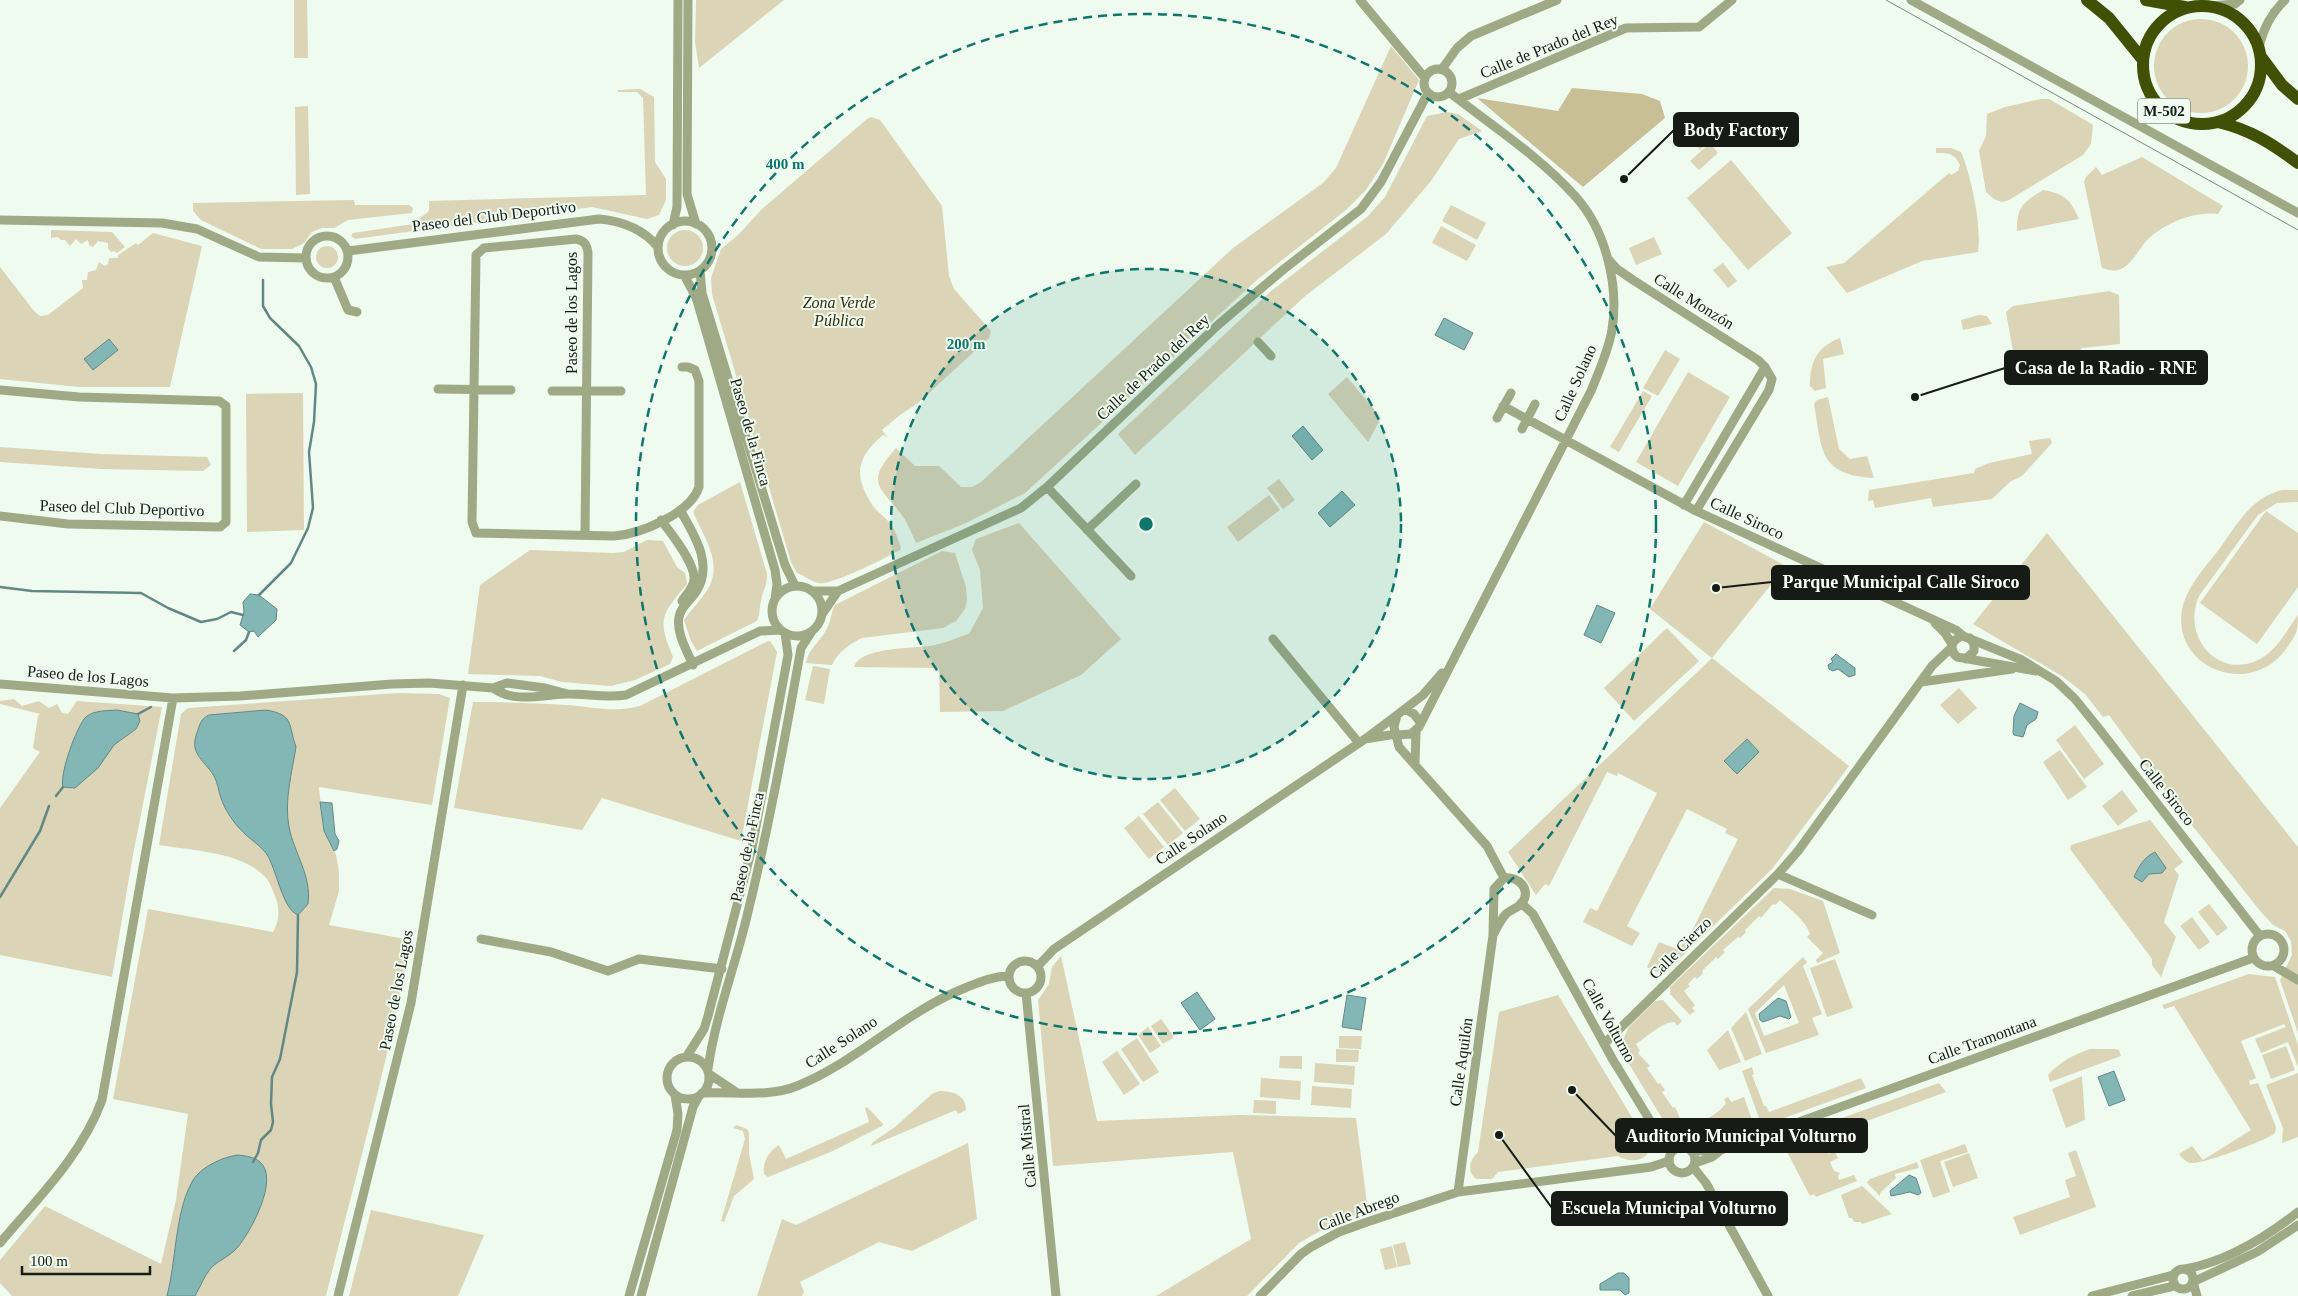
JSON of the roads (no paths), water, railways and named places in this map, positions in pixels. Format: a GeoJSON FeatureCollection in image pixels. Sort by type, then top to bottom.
{"type":"FeatureCollection","features":[{"type":"Feature","properties":{"kind":"highway"},"geometry":{"type":"LineString","coordinates":[[2087,0],[2122,32],[2143,60]]}},
{"type":"Feature","properties":{"kind":"highway","name":"M-502"},"geometry":{"type":"LineString","coordinates":[[2146,0],[2157,4],[2188,8],[2210,6],[2228,12],[2242,21],[2249,29],[2260,52],[2282,85],[2298,99]]}},
{"type":"Feature","properties":{"kind":"highway","name":"M-502"},"geometry":{"type":"LineString","coordinates":[[2188,8],[2173,14],[2161,23],[2149,39],[2143,60],[2144,80],[2150,95],[2160,107],[2182,121],[2200,125],[2218,122],[2236,114],[2252,98],[2260,81],[2260,52]]}},
{"type":"Feature","properties":{"kind":"highway","name":"M-502"},"geometry":{"type":"LineString","coordinates":[[2218,122],[2241,128],[2262,138],[2298,163]]}},
{"type":"Feature","properties":{"kind":"street"},"geometry":{"type":"LineString","coordinates":[[670,226],[688,222],[696,224],[708,234],[712,250],[706,265],[700,270],[684,275],[668,270],[659,255],[658,246],[670,226],[677,207],[678,0]]}},
{"type":"Feature","properties":{"kind":"street"},"geometry":{"type":"LineString","coordinates":[[688,0],[687,194],[696,224]]}},
{"type":"Feature","properties":{"kind":"street"},"geometry":{"type":"LineString","coordinates":[[1360,0],[1424,78],[1424,86],[1428,93],[1436,97],[1446,95],[1449,92],[1451,79],[1442,69]]}},
{"type":"Feature","properties":{"kind":"street"},"geometry":{"type":"LineString","coordinates":[[1424,78],[1430,72],[1442,69],[1457,48],[1471,36],[1557,0]]}},
{"type":"Feature","properties":{"kind":"street","name":"Calle de Prado del Rey"},"geometry":{"type":"LineString","coordinates":[[1459,99],[1626,28],[1699,27],[1732,0]]}},
{"type":"Feature","properties":{"kind":"street"},"geometry":{"type":"LineString","coordinates":[[1911,0],[2298,213]]}},
{"type":"Feature","properties":{"kind":"street"},"geometry":{"type":"LineString","coordinates":[[2210,6],[2235,4],[2240,0]]}},
{"type":"Feature","properties":{"kind":"street"},"geometry":{"type":"LineString","coordinates":[[2260,52],[2264,28],[2272,13],[2286,0]]}},
{"type":"Feature","properties":{"kind":"street","name":"Calle Solano"},"geometry":{"type":"LineString","coordinates":[[1362,741],[1397,735],[1405,736],[1416,731],[1566,440],[1605,358],[1612,330],[1614,304],[1609,260],[1594,223],[1576,196],[1548,169],[1449,92]]}},
{"type":"Feature","properties":{"kind":"street","name":"Calle de Prado del Rey"},"geometry":{"type":"LineString","coordinates":[[813,591],[838,591],[1021,508],[1047,487],[1232,313],[1361,208],[1391,165],[1428,93]]}},
{"type":"Feature","properties":{"kind":"street","name":"Paseo del Club Deportivo"},"geometry":{"type":"LineString","coordinates":[[348,251],[599,219],[613,221],[643,232],[658,246]]}},
{"type":"Feature","properties":{"kind":"street"},"geometry":{"type":"LineString","coordinates":[[0,220],[162,224],[197,230],[259,257],[306,258]]}},
{"type":"Feature","properties":{"kind":"street","name":"Paseo del Club Deportivo"},"geometry":{"type":"LineString","coordinates":[[643,232],[670,226]]}},
{"type":"Feature","properties":{"kind":"street"},"geometry":{"type":"LineString","coordinates":[[325,236],[337,238],[348,251],[347,264],[340,274],[334,277],[321,277],[315,274],[307,264],[307,251],[313,241],[325,236]]}},
{"type":"Feature","properties":{"kind":"street","name":"Paseo de los Lagos"},"geometry":{"type":"LineString","coordinates":[[585,535],[588,253],[584,242],[576,239],[484,248],[478,252],[475,260],[472,522],[474,531],[480,534],[585,535],[626,535],[662,520],[680,510],[692,500],[699,487],[699,381],[694,370],[682,367]]}},
{"type":"Feature","properties":{"kind":"street","name":"Calle Monzón"},"geometry":{"type":"LineString","coordinates":[[1609,260],[1617,269],[1758,360],[1765,367]]}},
{"type":"Feature","properties":{"kind":"street","name":"Paseo de la Finca"},"geometry":{"type":"LineString","coordinates":[[700,270],[702,293],[784,565],[795,586]]}},
{"type":"Feature","properties":{"kind":"street","name":"Paseo de la Finca"},"geometry":{"type":"LineString","coordinates":[[684,275],[696,297],[772,562],[777,584],[775,599]]}},
{"type":"Feature","properties":{"kind":"street"},"geometry":{"type":"LineString","coordinates":[[334,277],[348,310],[358,312]]}},
{"type":"Feature","properties":{"kind":"street"},"geometry":{"type":"LineString","coordinates":[[1258,342],[1271,356]]}},
{"type":"Feature","properties":{"kind":"street"},"geometry":{"type":"LineString","coordinates":[[1684,505],[1765,367],[1772,379],[1769,390],[1696,511]]}},
{"type":"Feature","properties":{"kind":"street"},"geometry":{"type":"LineString","coordinates":[[438,388],[510,390]]}},
{"type":"Feature","properties":{"kind":"street","name":"Paseo del Club Deportivo"},"geometry":{"type":"LineString","coordinates":[[0,390],[79,397],[219,401],[226,406],[226,522],[220,527],[68,524],[0,516]]}},
{"type":"Feature","properties":{"kind":"street","name":"Paseo de los Lagos"},"geometry":{"type":"LineString","coordinates":[[552,391],[621,391]]}},
{"type":"Feature","properties":{"kind":"street"},"geometry":{"type":"LineString","coordinates":[[1497,418],[1511,393]]}},
{"type":"Feature","properties":{"kind":"street"},"geometry":{"type":"LineString","coordinates":[[1522,429],[1535,404]]}},
{"type":"Feature","properties":{"kind":"street","name":"Calle Siroco"},"geometry":{"type":"LineString","coordinates":[[1503,406],[1696,511],[1956,630],[1966,637],[2022,660],[2056,681],[2075,700],[2260,936]]}},
{"type":"Feature","properties":{"kind":"street"},"geometry":{"type":"LineString","coordinates":[[1086,530],[1136,484]]}},
{"type":"Feature","properties":{"kind":"street"},"geometry":{"type":"LineString","coordinates":[[1047,487],[1131,576]]}},
{"type":"Feature","properties":{"kind":"street"},"geometry":{"type":"LineString","coordinates":[[680,510],[694,535],[702,554],[703,564],[702,581],[679,616],[682,640],[690,666]]}},
{"type":"Feature","properties":{"kind":"street"},"geometry":{"type":"LineString","coordinates":[[662,520],[680,545],[694,575],[692,586],[678,606],[674,618],[678,642],[690,666]]}},
{"type":"Feature","properties":{"kind":"street"},"geometry":{"type":"LineString","coordinates":[[795,586],[808,588],[813,591],[820,601],[822,613],[819,623],[812,631],[799,636],[783,631],[772,614],[775,599],[787,588],[795,586]]}},
{"type":"Feature","properties":{"kind":"street","name":"Calle de Prado del Rey"},"geometry":{"type":"LineString","coordinates":[[822,613],[838,591]]}},
{"type":"Feature","properties":{"kind":"street","name":"Paseo de los Lagos"},"geometry":{"type":"LineString","coordinates":[[760,631],[772,614]]}},
{"type":"Feature","properties":{"kind":"street","name":"Calle Siroco"},"geometry":{"type":"LineString","coordinates":[[1931,619],[1945,633],[1952,646]]}},
{"type":"Feature","properties":{"kind":"street","name":"Paseo de los Lagos"},"geometry":{"type":"LineString","coordinates":[[0,684],[173,698],[240,696],[392,684],[463,685],[494,688],[504,695],[540,698],[568,694],[605,697],[626,695],[760,631],[783,631]]}},
{"type":"Feature","properties":{"kind":"street","name":"Paseo de la Finca"},"geometry":{"type":"LineString","coordinates":[[688,1056],[704,1029],[722,969],[752,848],[788,655],[783,631]]}},
{"type":"Feature","properties":{"kind":"street","name":"Paseo de la Finca"},"geometry":{"type":"LineString","coordinates":[[708,1072],[714,1032],[747,918],[764,846],[801,648],[812,631]]}},
{"type":"Feature","properties":{"kind":"street"},"geometry":{"type":"LineString","coordinates":[[1966,637],[1975,648],[1972,655],[1966,659],[1960,659],[1955,656],[1952,646],[1956,638],[1966,637]]}},
{"type":"Feature","properties":{"kind":"street"},"geometry":{"type":"LineString","coordinates":[[1273,639],[1362,741]]}},
{"type":"Feature","properties":{"kind":"street","name":"Calle Cierzo"},"geometry":{"type":"LineString","coordinates":[[1604,1044],[1778,874],[1798,851],[1932,666],[1952,646]]}},
{"type":"Feature","properties":{"kind":"street","name":"Calle Siroco"},"geometry":{"type":"LineString","coordinates":[[1966,659],[2043,673]]}},
{"type":"Feature","properties":{"kind":"street","name":"Calle Solano"},"geometry":{"type":"LineString","coordinates":[[1038,966],[1064,943],[1362,741],[1423,695],[1449,665]]}},
{"type":"Feature","properties":{"kind":"street"},"geometry":{"type":"LineString","coordinates":[[1920,682],[2021,668]]}},
{"type":"Feature","properties":{"kind":"street","name":"Paseo de los Lagos"},"geometry":{"type":"LineString","coordinates":[[338,1296],[411,1003],[463,685]]}},
{"type":"Feature","properties":{"kind":"street"},"geometry":{"type":"LineString","coordinates":[[0,1243],[75,1151],[94,1121],[102,1100],[173,698]]}},
{"type":"Feature","properties":{"kind":"street"},"geometry":{"type":"LineString","coordinates":[[1420,722],[1414,714],[1401,712],[1394,727],[1399,747],[1487,846],[1504,878]]}},
{"type":"Feature","properties":{"kind":"street"},"geometry":{"type":"LineString","coordinates":[[1415,765],[1416,731]]}},
{"type":"Feature","properties":{"kind":"street"},"geometry":{"type":"LineString","coordinates":[[1778,874],[1872,914]]}},
{"type":"Feature","properties":{"kind":"street"},"geometry":{"type":"LineString","coordinates":[[1504,878],[1514,878],[1522,884],[1525,894],[1519,905],[1511,908],[1501,906],[1495,899],[1494,889],[1504,878]]}},
{"type":"Feature","properties":{"kind":"street","name":"Calle Aquilón"},"geometry":{"type":"LineString","coordinates":[[1458,1192],[1494,935],[1495,899]]}},
{"type":"Feature","properties":{"kind":"street","name":"Calle Volturno"},"geometry":{"type":"LineString","coordinates":[[1519,905],[1533,914],[1604,1044],[1662,1140],[1674,1150]]}},
{"type":"Feature","properties":{"kind":"street","name":"Calle Aquilón"},"geometry":{"type":"LineString","coordinates":[[1494,935],[1504,916],[1519,905]]}},
{"type":"Feature","properties":{"kind":"street"},"geometry":{"type":"LineString","coordinates":[[2265,934],[2276,936],[2283,944],[2284,954],[2294,977],[2274,966],[2264,967],[2253,958],[2252,948],[2260,936],[2265,934]]}},
{"type":"Feature","properties":{"kind":"street"},"geometry":{"type":"LineString","coordinates":[[481,938],[551,952],[608,971],[639,959],[722,969]]}},
{"type":"Feature","properties":{"kind":"street"},"geometry":{"type":"LineString","coordinates":[[2274,966],[2284,954]]}},
{"type":"Feature","properties":{"kind":"street","name":"Calle Tramontana"},"geometry":{"type":"LineString","coordinates":[[1692,1151],[1721,1150],[2253,958]]}},
{"type":"Feature","properties":{"kind":"street"},"geometry":{"type":"LineString","coordinates":[[1020,961],[1033,962],[1038,966],[1041,980],[1038,986],[1026,993],[1014,988],[1009,976],[1015,965],[1020,961]]}},
{"type":"Feature","properties":{"kind":"street","name":"Calle Solano"},"geometry":{"type":"LineString","coordinates":[[701,1095],[766,1093],[786,1090],[809,1081],[835,1067],[895,1025],[942,998],[989,978],[1009,976]]}},
{"type":"Feature","properties":{"kind":"street","name":"Calle Mistral"},"geometry":{"type":"LineString","coordinates":[[1026,993],[1056,1296]]}},
{"type":"Feature","properties":{"kind":"street"},"geometry":{"type":"LineString","coordinates":[[629,1296],[677,1129],[678,1114],[675,1095],[668,1087],[666,1076],[669,1066],[677,1059],[688,1056],[703,1062],[708,1072],[708,1084],[692,1107],[641,1296]]}},
{"type":"Feature","properties":{"kind":"street"},"geometry":{"type":"LineString","coordinates":[[708,1072],[739,1093]]}},
{"type":"Feature","properties":{"kind":"street"},"geometry":{"type":"LineString","coordinates":[[675,1095],[691,1099],[701,1095]]}},
{"type":"Feature","properties":{"kind":"street"},"geometry":{"type":"LineString","coordinates":[[1682,1147],[1692,1151],[1695,1157],[1694,1165],[1687,1172],[1679,1172],[1673,1168],[1669,1161],[1674,1150],[1682,1147]]}},
{"type":"Feature","properties":{"kind":"street","name":"Calle Tramontana"},"geometry":{"type":"LineString","coordinates":[[1694,1165],[1712,1157],[1721,1150]]}},
{"type":"Feature","properties":{"kind":"street","name":"Calle Abrego"},"geometry":{"type":"LineString","coordinates":[[1260,1296],[1301,1254],[1330,1236],[1367,1222],[1458,1192],[1651,1167],[1669,1161]]}},
{"type":"Feature","properties":{"kind":"street"},"geometry":{"type":"LineString","coordinates":[[1694,1165],[1706,1183],[1768,1296]]}},
{"type":"Feature","properties":{"kind":"street"},"geometry":{"type":"LineString","coordinates":[[2092,1296],[2173,1275],[2178,1270],[2199,1267],[2236,1251],[2298,1212]]}},
{"type":"Feature","properties":{"kind":"street"},"geometry":{"type":"LineString","coordinates":[[2132,1296],[2184,1290],[2193,1282],[2257,1252],[2298,1225]]}},
{"type":"Feature","properties":{"kind":"street"},"geometry":{"type":"LineString","coordinates":[[2185,1269],[2192,1275],[2197,1296]]}},
{"type":"Feature","properties":{"kind":"street"},"geometry":{"type":"LineString","coordinates":[[2173,1275],[2177,1290]]}},
{"type":"Feature","properties":{"kind":"water"},"geometry":{"type":"Polygon","coordinates":[[[1444,318],[1473,333],[1464,350],[1435,335],[1444,318]]]}},
{"type":"Feature","properties":{"kind":"water"},"geometry":{"type":"Polygon","coordinates":[[[109,339],[118,350],[93,370],[84,359],[109,339]]]}},
{"type":"Feature","properties":{"kind":"water"},"geometry":{"type":"Polygon","coordinates":[[[1303,426],[1323,450],[1312,460],[1292,436],[1303,426]]]}},
{"type":"Feature","properties":{"kind":"water"},"geometry":{"type":"Polygon","coordinates":[[[1342,491],[1355,505],[1330,527],[1318,513],[1342,491]]]}},
{"type":"Feature","properties":{"kind":"water"},"geometry":{"type":"Polygon","coordinates":[[[250,594],[259,595],[277,609],[276,620],[258,637],[254,631],[249,632],[240,625],[244,612],[243,602],[250,594]]]}},
{"type":"Feature","properties":{"kind":"water"},"geometry":{"type":"Polygon","coordinates":[[[1597,605],[1615,613],[1601,643],[1584,635],[1597,605]]]}},
{"type":"Feature","properties":{"kind":"water"},"geometry":{"type":"Polygon","coordinates":[[[1836,654],[1855,668],[1855,675],[1849,677],[1838,669],[1833,671],[1829,669],[1828,665],[1833,662],[1831,659],[1836,654]]]}},
{"type":"Feature","properties":{"kind":"water"},"geometry":{"type":"Polygon","coordinates":[[[2020,703],[2038,712],[2036,719],[2027,725],[2023,737],[2013,733],[2014,716],[2020,703]]]}},
{"type":"Feature","properties":{"kind":"water"},"geometry":{"type":"Polygon","coordinates":[[[117,710],[138,714],[140,721],[136,729],[114,745],[98,768],[75,788],[63,787],[62,781],[66,762],[82,722],[93,713],[117,710]]]}},
{"type":"Feature","properties":{"kind":"water"},"geometry":{"type":"Polygon","coordinates":[[[266,710],[286,718],[291,727],[296,747],[287,807],[291,837],[305,874],[309,894],[308,904],[298,915],[288,905],[266,853],[244,833],[229,815],[222,802],[215,779],[198,755],[195,745],[195,738],[201,723],[209,715],[266,710]]]}},
{"type":"Feature","properties":{"kind":"water"},"geometry":{"type":"Polygon","coordinates":[[[1747,739],[1759,752],[1737,774],[1724,761],[1747,739]]]}},
{"type":"Feature","properties":{"kind":"water"},"geometry":{"type":"Polygon","coordinates":[[[320,802],[332,803],[335,834],[339,841],[337,849],[334,851],[324,831],[320,802]]]}},
{"type":"Feature","properties":{"kind":"water"},"geometry":{"type":"Polygon","coordinates":[[[2155,852],[2166,868],[2162,873],[2149,874],[2142,882],[2134,877],[2142,862],[2155,852]]]}},
{"type":"Feature","properties":{"kind":"water"},"geometry":{"type":"Polygon","coordinates":[[[1197,992],[1215,1019],[1200,1030],[1181,1003],[1197,992]]]}},
{"type":"Feature","properties":{"kind":"water"},"geometry":{"type":"Polygon","coordinates":[[[1347,995],[1366,998],[1361,1030],[1342,1027],[1347,995]]]}},
{"type":"Feature","properties":{"kind":"water"},"geometry":{"type":"Polygon","coordinates":[[[1778,998],[1786,1001],[1791,1017],[1789,1019],[1780,1016],[1763,1022],[1760,1020],[1759,1014],[1778,998]]]}},
{"type":"Feature","properties":{"kind":"water"},"geometry":{"type":"Polygon","coordinates":[[[2114,1071],[2125,1100],[2109,1106],[2098,1077],[2114,1071]]]}},
{"type":"Feature","properties":{"kind":"water"},"geometry":{"type":"Polygon","coordinates":[[[238,1155],[258,1160],[265,1170],[267,1180],[261,1206],[249,1231],[237,1248],[210,1269],[195,1296],[167,1296],[182,1209],[194,1178],[211,1164],[238,1155]]]}},
{"type":"Feature","properties":{"kind":"water"},"geometry":{"type":"Polygon","coordinates":[[[1909,1175],[1916,1178],[1921,1193],[1918,1195],[1910,1192],[1891,1196],[1890,1191],[1909,1175]]]}},
{"type":"Feature","properties":{"kind":"water"},"geometry":{"type":"Polygon","coordinates":[[[1618,1273],[1624,1273],[1629,1278],[1629,1293],[1625,1295],[1620,1290],[1600,1290],[1600,1284],[1618,1273]]]}},
{"type":"Feature","properties":{"kind":"waterway"},"geometry":{"type":"LineString","coordinates":[[259,595],[291,563],[308,528],[313,508],[309,452],[314,422],[316,384],[311,367],[299,346],[270,318],[263,306],[263,280]]}},
{"type":"Feature","properties":{"kind":"waterway"},"geometry":{"type":"LineString","coordinates":[[0,587],[32,591],[141,593],[168,608],[201,622],[217,619],[231,612],[243,615]]}},
{"type":"Feature","properties":{"kind":"waterway"},"geometry":{"type":"LineString","coordinates":[[234,651],[246,640],[249,632]]}},
{"type":"Feature","properties":{"kind":"waterway"},"geometry":{"type":"LineString","coordinates":[[138,714],[151,707]]}},
{"type":"Feature","properties":{"kind":"waterway"},"geometry":{"type":"LineString","coordinates":[[56,796],[63,787]]}},
{"type":"Feature","properties":{"kind":"waterway"},"geometry":{"type":"LineString","coordinates":[[0,897],[40,831],[49,806]]}},
{"type":"Feature","properties":{"kind":"waterway"},"geometry":{"type":"LineString","coordinates":[[253,1162],[258,1153],[261,1140],[271,1130],[273,1122],[271,1104],[272,1077],[280,1059],[297,972],[298,915]]}},
{"type":"Feature","properties":{"kind":"tram line"},"geometry":{"type":"LineString","coordinates":[[1886,0],[2298,230]]}},
{"type":"Feature","properties":{"kind":"place","name":"Body Factory"},"geometry":{"type":"Point","coordinates":[1624,179]}},
{"type":"Feature","properties":{"kind":"place","name":"Casa de la Radio - RNE"},"geometry":{"type":"Point","coordinates":[1915,397]}},
{"type":"Feature","properties":{"kind":"place","name":"Parque Municipal Calle Siroco"},"geometry":{"type":"Point","coordinates":[1716,588]}},
{"type":"Feature","properties":{"kind":"place","name":"Auditorio Municipal Volturno"},"geometry":{"type":"Point","coordinates":[1572,1090]}},
{"type":"Feature","properties":{"kind":"place","name":"Escuela Municipal Volturno"},"geometry":{"type":"Point","coordinates":[1499,1135]}},
{"type":"Feature","properties":{"kind":"park label","name":"Zona Verde Pública"},"geometry":{"type":"Point","coordinates":[839,311]}}]}
